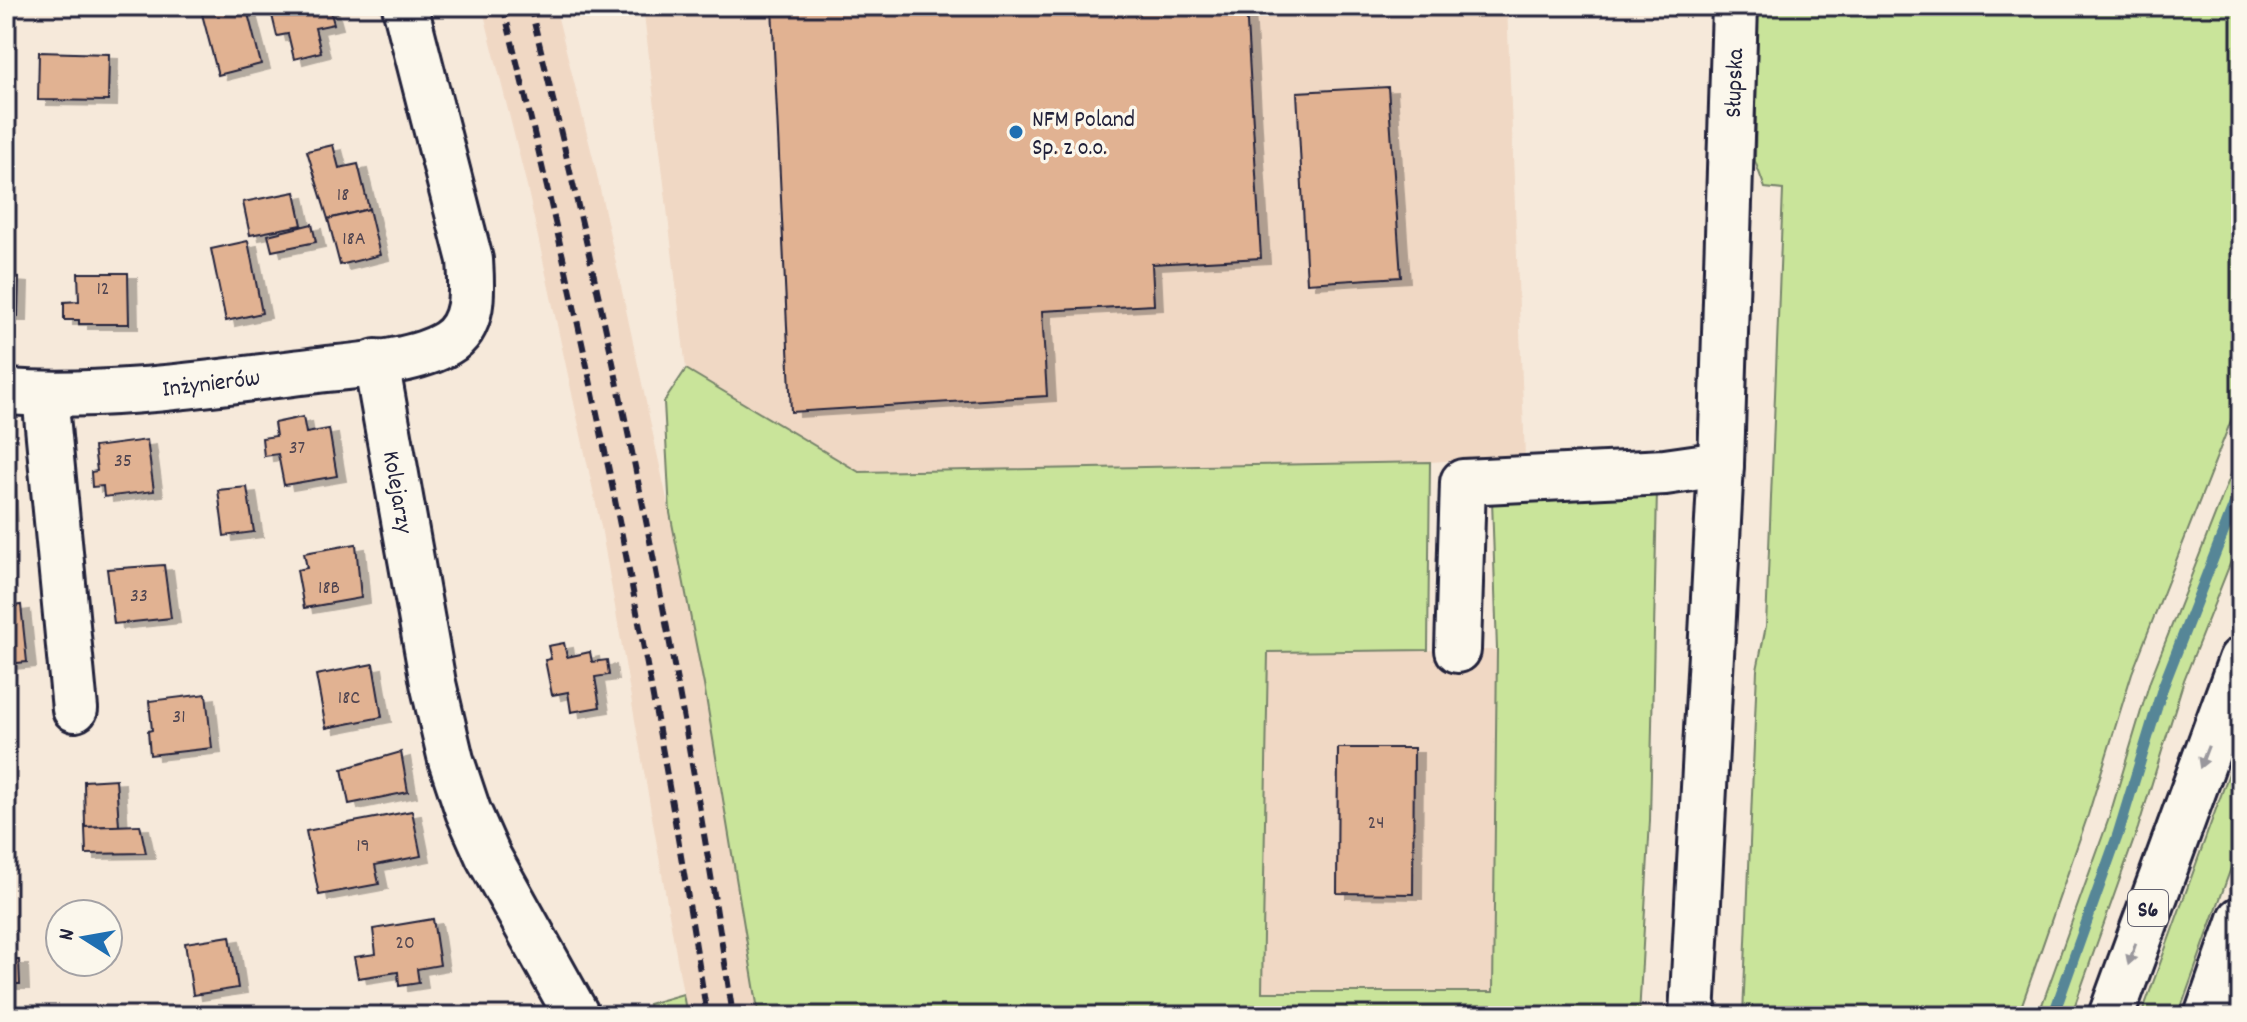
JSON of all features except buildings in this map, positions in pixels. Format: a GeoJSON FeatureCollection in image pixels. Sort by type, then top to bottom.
{"type":"FeatureCollection","features":[{"type":"Feature","properties":{"kind":"main road"},"geometry":{"type":"LineString","coordinates":[[376,362],[423,352],[447,343],[465,326],[472,294],[470,260],[405,6]]}},
{"type":"Feature","properties":{"kind":"main road","name":"Słupska"},"geometry":{"type":"LineString","coordinates":[[1692,1016],[1721,464],[1735,6]]}},
{"type":"Feature","properties":{"kind":"main road","name":"Inżynierów"},"geometry":{"type":"LineString","coordinates":[[75,709],[26,394],[118,393],[376,362]]}},
{"type":"Feature","properties":{"kind":"main road","name":"Kolejarzy"},"geometry":{"type":"LineString","coordinates":[[376,362],[433,683],[451,760],[468,811],[488,856],[577,1016]]}},
{"type":"Feature","properties":{"kind":"main road"},"geometry":{"type":"LineString","coordinates":[[1458,650],[1463,482],[1665,472],[1721,464]]}},
{"type":"Feature","properties":{"kind":"main road","name":"S6"},"geometry":{"type":"LineString","coordinates":[[2111,1016],[2241,660]]}},
{"type":"Feature","properties":{"kind":"main road"},"geometry":{"type":"LineString","coordinates":[[2207,1016],[2241,919]]}},
{"type":"Feature","properties":{"kind":"shaded area"},"geometry":{"type":"Polygon","coordinates":[[[482,6],[555,6],[595,166],[670,513],[704,685],[759,1016],[687,1016],[601,527],[526,182],[482,6]]]}},
{"type":"Feature","properties":{"kind":"shaded area"},"geometry":{"type":"Polygon","coordinates":[[[643,6],[1507,6],[1525,456],[1430,462],[859,472],[686,369],[643,6]]]}},
{"type":"Feature","properties":{"kind":"shaded area"},"geometry":{"type":"Polygon","coordinates":[[[1497,650],[1493,992],[1262,992],[1268,651],[1497,650]]]}},
{"type":"Feature","properties":{"kind":"green space"},"geometry":{"type":"Polygon","coordinates":[[[1758,6],[2241,6],[2241,395],[2132,673],[2088,815],[2018,1016],[1743,1016],[1757,670],[1766,626],[1783,190],[1765,188],[1755,161],[1758,6]]]}},
{"type":"Feature","properties":{"kind":"green space"},"geometry":{"type":"Polygon","coordinates":[[[686,369],[859,472],[1430,462],[1428,650],[1268,652],[1262,992],[1493,992],[1497,650],[1492,500],[1657,490],[1650,820],[1639,1016],[759,1016],[704,685],[670,513],[664,402],[686,369]]]}},
{"type":"Feature","properties":{"kind":"green space"},"geometry":{"type":"Polygon","coordinates":[[[2241,449],[2241,536],[2184,680],[2138,828],[2071,1016],[2038,1016],[2109,818],[2150,681],[2241,449]]]}},
{"type":"Feature","properties":{"kind":"green space"},"geometry":{"type":"Polygon","coordinates":[[[2241,740],[2241,840],[2178,1016],[2141,1016],[2241,740]]]}},
{"type":"Feature","properties":{"kind":"green space"},"geometry":{"type":"Polygon","coordinates":[[[683,994],[687,1016],[650,1016],[648,1004],[683,994]]]}},
{"type":"Feature","properties":{"kind":"waterway"},"geometry":{"type":"LineString","coordinates":[[2053,1016],[2118,834],[2163,687],[2241,487]]}},
{"type":"Feature","properties":{"kind":"railway"},"geometry":{"type":"LineString","coordinates":[[503,6],[563,256],[617,508],[665,762],[707,1016]]}},
{"type":"Feature","properties":{"kind":"railway"},"geometry":{"type":"LineString","coordinates":[[530,6],[590,256],[644,508],[691,762],[733,1016]]}},
{"type":"Feature","properties":{"kind":"place","name":"NFM Poland Sp. z o.o."},"geometry":{"type":"Point","coordinates":[1016,132]}}]}
